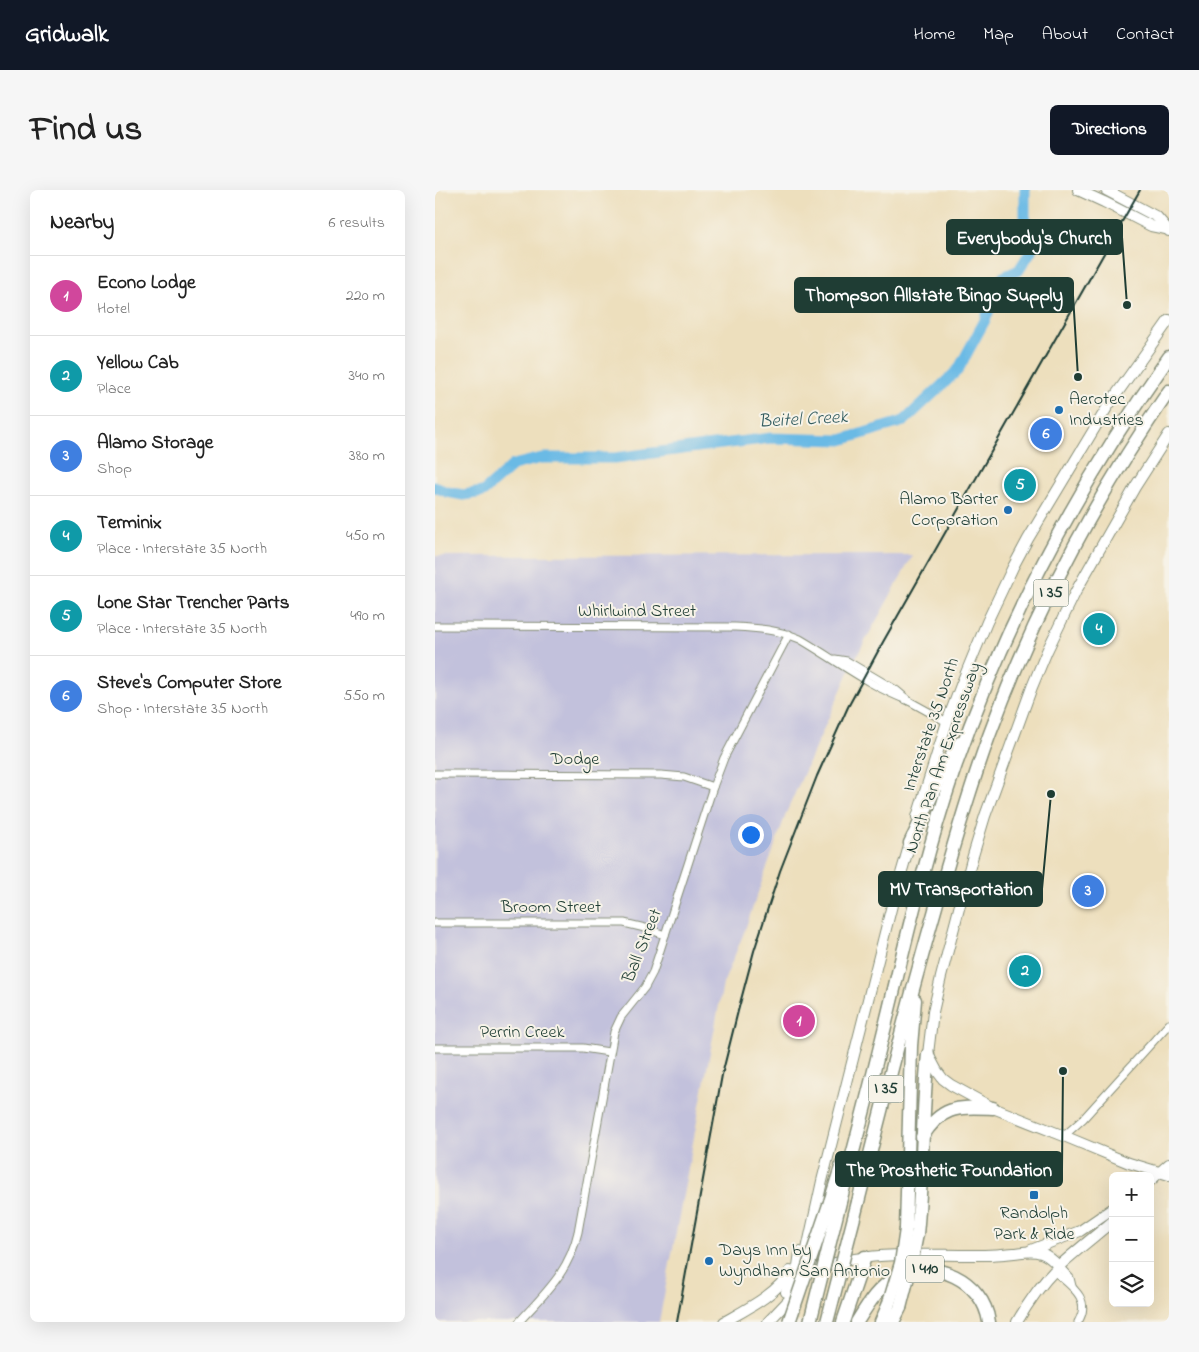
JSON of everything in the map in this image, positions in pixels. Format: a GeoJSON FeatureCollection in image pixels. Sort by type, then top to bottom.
{"type":"FeatureCollection","features":[{"type":"Feature","properties":{"kind":"highway","name":"North Pan Am Expressway"},"geometry":{"type":"LineString","coordinates":[[810,1322],[834,1204],[886,1021],[922,876],[944,801],[968,731],[1015,618],[1061,529],[1120,429],[1169,357]]}},
{"type":"Feature","properties":{"kind":"highway","name":"North Pan Am Expressway"},"geometry":{"type":"LineString","coordinates":[[827,1322],[916,977],[963,810],[990,734],[1016,668],[1072,550],[1120,465],[1169,391]]}},
{"type":"Feature","properties":{"kind":"highway"},"geometry":{"type":"LineString","coordinates":[[910,843],[950,757],[968,731]]}},
{"type":"Feature","properties":{"kind":"highway"},"geometry":{"type":"LineString","coordinates":[[911,1231],[909,1078],[916,977]]}},
{"type":"Feature","properties":{"kind":"highway"},"geometry":{"type":"LineString","coordinates":[[893,1322],[901,1263],[920,1205],[922,1137],[928,1054]]}},
{"type":"Feature","properties":{"kind":"highway"},"geometry":{"type":"LineString","coordinates":[[922,1137],[935,1119],[952,1109],[966,1107],[993,1108]]}},
{"type":"Feature","properties":{"kind":"highway"},"geometry":{"type":"LineString","coordinates":[[833,1322],[858,1202]]}},
{"type":"Feature","properties":{"kind":"highway"},"geometry":{"type":"LineString","coordinates":[[789,1322],[834,1204]]}},
{"type":"Feature","properties":{"kind":"highway"},"geometry":{"type":"LineString","coordinates":[[843,1322],[865,1257]]}},
{"type":"Feature","properties":{"kind":"highway"},"geometry":{"type":"LineString","coordinates":[[836,1263],[850,1278],[853,1292]]}},
{"type":"Feature","properties":{"kind":"highway","name":"I 410"},"geometry":{"type":"LineString","coordinates":[[857,1322],[878,1291],[887,1284],[909,1271],[927,1269],[950,1274],[967,1284],[982,1302],[989,1322]]}},
{"type":"Feature","properties":{"kind":"highway"},"geometry":{"type":"LineString","coordinates":[[881,1322],[894,1307]]}},
{"type":"Feature","properties":{"kind":"main road"},"geometry":{"type":"LineString","coordinates":[[1078,190],[1151,226],[1168,230]]}},
{"type":"Feature","properties":{"kind":"main road"},"geometry":{"type":"LineString","coordinates":[[1108,191],[1157,217],[1168,230]]}},
{"type":"Feature","properties":{"kind":"main road","name":"Interstate 35 North"},"geometry":{"type":"LineString","coordinates":[[771,1319],[791,1297],[802,1274],[822,1181],[891,906],[925,789],[947,722],[987,622],[1009,574],[1028,539],[1108,406],[1169,320]]}},
{"type":"Feature","properties":{"kind":"main road"},"geometry":{"type":"LineString","coordinates":[[1169,434],[1135,487],[1076,592],[1047,651],[1032,687],[985,816],[972,859],[933,1012],[928,1054],[937,1071],[951,1085],[993,1108],[1129,1163],[1165,1173],[1169,1164]]}},
{"type":"Feature","properties":{"kind":"main road"},"geometry":{"type":"LineString","coordinates":[[1129,1163],[1133,1172]]}},
{"type":"Feature","properties":{"kind":"main road","name":"Interstate 35 North"},"geometry":{"type":"LineString","coordinates":[[771,1319],[798,1266],[799,1254],[822,1181]]}},
{"type":"Feature","properties":{"kind":"main road"},"geometry":{"type":"LineString","coordinates":[[802,1274],[821,1266],[865,1257],[893,1254],[983,1255],[1031,1251],[1080,1231],[1109,1212]]}},
{"type":"Feature","properties":{"kind":"main road"},"geometry":{"type":"LineString","coordinates":[[1058,1271],[1063,1256],[1109,1213]]}},
{"type":"Feature","properties":{"kind":"main road"},"geometry":{"type":"LineString","coordinates":[[1017,1322],[1026,1306],[1044,1283],[1109,1225]]}},
{"type":"Feature","properties":{"kind":"main road"},"geometry":{"type":"LineString","coordinates":[[1031,1251],[1047,1256],[1058,1271]]}},
{"type":"Feature","properties":{"kind":"main road"},"geometry":{"type":"LineString","coordinates":[[1015,1253],[1043,1261],[1058,1271]]}},
{"type":"Feature","properties":{"kind":"main road"},"geometry":{"type":"LineString","coordinates":[[724,1322],[763,1298],[781,1284],[799,1254]]}},
{"type":"Feature","properties":{"kind":"street","name":"Whirlwind Street"},"geometry":{"type":"LineString","coordinates":[[435,626],[735,627],[756,628],[789,634],[799,638],[843,667],[885,691],[909,701],[947,722]]}},
{"type":"Feature","properties":{"kind":"street","name":"Ball Street"},"geometry":{"type":"LineString","coordinates":[[519,1322],[561,1274],[572,1254],[609,1052],[616,1026],[645,987],[653,972],[724,758],[789,634]]}},
{"type":"Feature","properties":{"kind":"street","name":"Dodge"},"geometry":{"type":"LineString","coordinates":[[435,774],[661,775],[684,777],[713,787]]}},
{"type":"Feature","properties":{"kind":"street","name":"Broom Street"},"geometry":{"type":"LineString","coordinates":[[435,922],[624,923],[665,935]]}},
{"type":"Feature","properties":{"kind":"street"},"geometry":{"type":"LineString","coordinates":[[1064,1136],[1083,1119],[1169,1024]]}},
{"type":"Feature","properties":{"kind":"street","name":"Perrin Creek"},"geometry":{"type":"LineString","coordinates":[[435,1048],[583,1048],[609,1052]]}},
{"type":"Feature","properties":{"kind":"street"},"geometry":{"type":"LineString","coordinates":[[1058,1271],[1070,1278],[1069,1284]]}},
{"type":"Feature","properties":{"kind":"street"},"geometry":{"type":"LineString","coordinates":[[1044,1283],[1055,1280],[1069,1284],[1080,1296],[1083,1312],[1079,1322]]}},
{"type":"Feature","properties":{"kind":"shaded area"},"geometry":{"type":"Polygon","coordinates":[[[913,555],[854,661],[787,811],[743,935],[723,984],[659,1322],[435,1322],[435,556],[913,555]]]}},
{"type":"Feature","properties":{"kind":"waterway","name":"Beitel Creek"},"geometry":{"type":"LineString","coordinates":[[435,487],[447,492],[463,495],[483,492],[513,465],[542,458],[615,458],[771,438],[841,440],[904,421],[958,370],[984,322],[1003,277],[1019,270],[1031,251],[1025,234],[1025,190]]}},
{"type":"Feature","properties":{"kind":"railway"},"geometry":{"type":"LineString","coordinates":[[677,1322],[722,1075],[738,1011],[754,951],[780,871],[817,776],[848,707],[883,642],[1140,190]]}},
{"type":"Feature","properties":{"kind":"place","name":"Everybody's Church"},"geometry":{"type":"Point","coordinates":[1127,305]}},
{"type":"Feature","properties":{"kind":"place","name":"Thompson Allstate Bingo Supply"},"geometry":{"type":"Point","coordinates":[1078,377]}},
{"type":"Feature","properties":{"kind":"place","name":"Aerotec Industries"},"geometry":{"type":"Point","coordinates":[1059,410]}},
{"type":"Feature","properties":{"kind":"place","name":"Steve's Computer Store"},"geometry":{"type":"Point","coordinates":[1046,434]}},
{"type":"Feature","properties":{"kind":"place","name":"Lone Star Trencher Parts"},"geometry":{"type":"Point","coordinates":[1020,485]}},
{"type":"Feature","properties":{"kind":"place","name":"Alamo Barter Corporation"},"geometry":{"type":"Point","coordinates":[1008,510]}},
{"type":"Feature","properties":{"kind":"place","name":"Terminix"},"geometry":{"type":"Point","coordinates":[1099,629]}},
{"type":"Feature","properties":{"kind":"place","name":"MV Transportation"},"geometry":{"type":"Point","coordinates":[1051,794]}},
{"type":"Feature","properties":{"kind":"place","name":"Alamo Storage"},"geometry":{"type":"Point","coordinates":[1088,891]}},
{"type":"Feature","properties":{"kind":"place","name":"Yellow Cab"},"geometry":{"type":"Point","coordinates":[1025,971]}},
{"type":"Feature","properties":{"kind":"place","name":"Econo Lodge"},"geometry":{"type":"Point","coordinates":[799,1021]}},
{"type":"Feature","properties":{"kind":"place","name":"The Prosthetic Foundation"},"geometry":{"type":"Point","coordinates":[1063,1071]}},
{"type":"Feature","properties":{"kind":"place","name":"Randolph Park & Ride"},"geometry":{"type":"Point","coordinates":[1034,1195]}},
{"type":"Feature","properties":{"kind":"place","name":"Days Inn by Wyndham San Antonio"},"geometry":{"type":"Point","coordinates":[709,1261]}}]}
